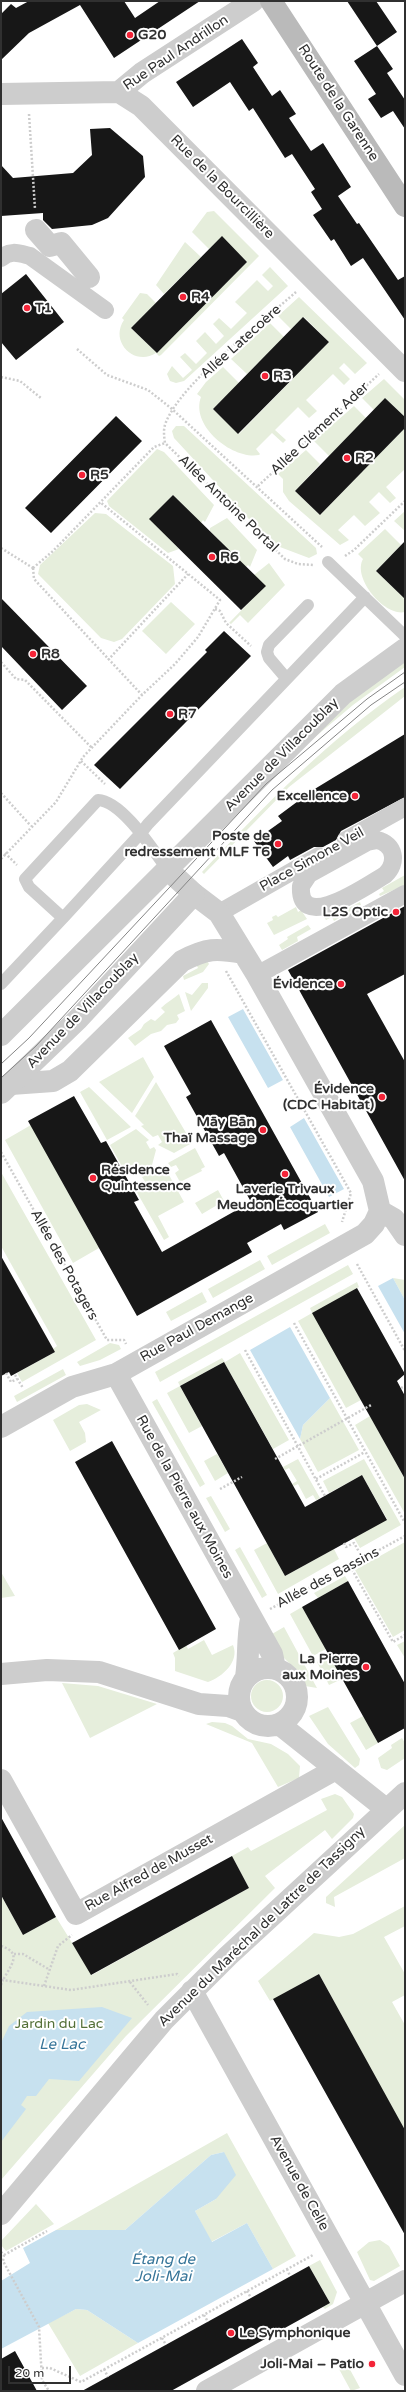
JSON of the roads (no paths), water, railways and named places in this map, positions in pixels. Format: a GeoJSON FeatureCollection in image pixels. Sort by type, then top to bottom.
{"type":"FeatureCollection","features":[{"type":"Feature","properties":{"kind":"main road","name":"Route de la Garenne"},"geometry":{"type":"LineString","coordinates":[[271,1],[405,206]]}},
{"type":"Feature","properties":{"kind":"street","name":"Rue Paul Andrillon"},"geometry":{"type":"LineString","coordinates":[[119,92],[142,73],[253,1]]}},
{"type":"Feature","properties":{"kind":"street"},"geometry":{"type":"LineString","coordinates":[[1,94],[119,92]]}},
{"type":"Feature","properties":{"kind":"street","name":"Rue de la Bourcillière"},"geometry":{"type":"LineString","coordinates":[[119,92],[141,106],[405,371]]}},
{"type":"Feature","properties":{"kind":"street"},"geometry":{"type":"LineString","coordinates":[[36,230],[50,246],[61,243],[90,277]]}},
{"type":"Feature","properties":{"kind":"street"},"geometry":{"type":"LineString","coordinates":[[1,258],[8,253],[16,252],[30,256],[105,310]]}},
{"type":"Feature","properties":{"kind":"street","name":"Avenue de Villacoublay"},"geometry":{"type":"LineString","coordinates":[[1,1035],[343,694],[405,649]]}},
{"type":"Feature","properties":{"kind":"street","name":"Place Simone Veil"},"geometry":{"type":"LineString","coordinates":[[219,913],[405,807]]}},
{"type":"Feature","properties":{"kind":"street"},"geometry":{"type":"LineString","coordinates":[[371,840],[382,841],[390,847],[394,857],[389,871],[328,907],[313,907],[305,901],[301,891],[306,877],[371,840]]}},
{"type":"Feature","properties":{"kind":"street"},"geometry":{"type":"LineString","coordinates":[[167,869],[194,894],[219,913],[257,975],[373,1181],[380,1211],[394,1219],[405,1235]]}},
{"type":"Feature","properties":{"kind":"street","name":"Avenue de Villacoublay"},"geometry":{"type":"LineString","coordinates":[[6,1088],[78,1019],[194,894]]}},
{"type":"Feature","properties":{"kind":"street"},"geometry":{"type":"LineString","coordinates":[[257,975],[405,894]]}},
{"type":"Feature","properties":{"kind":"street","name":"Avenue de Villacoublay"},"geometry":{"type":"LineString","coordinates":[[6,1088],[53,1081],[70,1071],[182,961],[201,951],[217,948],[244,953]]}},
{"type":"Feature","properties":{"kind":"street","name":"Rue Paul Demange"},"geometry":{"type":"LineString","coordinates":[[1,1427],[72,1388],[116,1374],[365,1234],[374,1224],[380,1211]]}},
{"type":"Feature","properties":{"kind":"street","name":"Rue de la Pierre aux Moines"},"geometry":{"type":"LineString","coordinates":[[116,1374],[251,1619],[272,1654],[275,1668]]}},
{"type":"Feature","properties":{"kind":"street"},"geometry":{"type":"LineString","coordinates":[[242,1711],[239,1693],[246,1678],[249,1658],[248,1634],[251,1619]]}},
{"type":"Feature","properties":{"kind":"street"},"geometry":{"type":"LineString","coordinates":[[1,1674],[27,1671],[82,1670],[99,1672],[199,1704],[228,1706],[242,1711],[250,1720],[262,1726],[278,1724],[293,1712],[297,1693],[288,1676],[275,1668],[262,1669],[246,1678]]}},
{"type":"Feature","properties":{"kind":"street"},"geometry":{"type":"LineString","coordinates":[[1,1687],[27,1671]]}},
{"type":"Feature","properties":{"kind":"street"},"geometry":{"type":"LineString","coordinates":[[278,1724],[386,1809]]}},
{"type":"Feature","properties":{"kind":"street","name":"Rue Alfred de Musset"},"geometry":{"type":"LineString","coordinates":[[1,1780],[76,1914],[336,1769]]}},
{"type":"Feature","properties":{"kind":"street","name":"Avenue du Maréchal de Lattre de Tassigny"},"geometry":{"type":"LineString","coordinates":[[1,2214],[164,2020],[192,1991],[386,1809],[405,1793]]}},
{"type":"Feature","properties":{"kind":"street","name":"Avenue de Celle"},"geometry":{"type":"LineString","coordinates":[[192,1991],[405,2374]]}},
{"type":"Feature","properties":{"kind":"street"},"geometry":{"type":"LineString","coordinates":[[207,2391],[405,2281]]}},
{"type":"Feature","properties":{"kind":"lane"},"geometry":{"type":"LineString","coordinates":[[328,562],[405,636]]}},
{"type":"Feature","properties":{"kind":"lane"},"geometry":{"type":"LineString","coordinates":[[1,984],[286,678],[365,597]]}},
{"type":"Feature","properties":{"kind":"lane"},"geometry":{"type":"LineString","coordinates":[[286,678],[269,658],[267,652],[270,645],[308,605]]}},
{"type":"Feature","properties":{"kind":"lane"},"geometry":{"type":"LineString","coordinates":[[63,918],[29,887],[25,878],[98,800],[108,802],[141,833],[167,869]]}},
{"type":"Feature","properties":{"kind":"water"},"geometry":{"type":"Polygon","coordinates":[[[243,1009],[283,1080],[268,1088],[228,1017],[243,1009]]]}},
{"type":"Feature","properties":{"kind":"water"},"geometry":{"type":"Polygon","coordinates":[[[304,1118],[344,1189],[329,1197],[290,1127],[304,1118]]]}},
{"type":"Feature","properties":{"kind":"water"},"geometry":{"type":"Polygon","coordinates":[[[393,1278],[405,1300],[405,1334],[378,1286],[393,1278]]]}},
{"type":"Feature","properties":{"kind":"water"},"geometry":{"type":"Polygon","coordinates":[[[290,1327],[330,1398],[303,1425],[300,1439],[250,1350],[290,1327]]]}},
{"type":"Feature","properties":{"kind":"water","name":"Le Lac"},"geometry":{"type":"Polygon","coordinates":[[[102,2007],[132,2018],[79,2081],[49,2079],[36,2096],[27,2096],[21,2105],[26,2109],[1,2142],[1,2043],[9,2026],[27,2012],[102,2007]]]}},
{"type":"Feature","properties":{"kind":"water","name":"Étang de Joli-Mai"},"geometry":{"type":"Polygon","coordinates":[[[224,2152],[236,2175],[216,2199],[195,2211],[212,2242],[247,2223],[273,2269],[138,2343],[87,2310],[76,2309],[1,2349],[1,2281],[30,2263],[23,2248],[56,2230],[125,2230],[211,2155],[224,2152]]]}},
{"type":"Feature","properties":{"kind":"tram line"},"geometry":{"type":"LineString","coordinates":[[1,1064],[29,1038],[266,784],[367,699],[405,672]]}},
{"type":"Feature","properties":{"kind":"tram line"},"geometry":{"type":"LineString","coordinates":[[1,1078],[36,1046],[272,790],[371,705],[405,682]]}},
{"type":"Feature","properties":{"kind":"place","name":"G20"},"geometry":{"type":"Point","coordinates":[130,35]}},
{"type":"Feature","properties":{"kind":"place","name":"R4"},"geometry":{"type":"Point","coordinates":[183,297]}},
{"type":"Feature","properties":{"kind":"place","name":"T1"},"geometry":{"type":"Point","coordinates":[27,308]}},
{"type":"Feature","properties":{"kind":"place","name":"R3"},"geometry":{"type":"Point","coordinates":[265,376]}},
{"type":"Feature","properties":{"kind":"place","name":"R2"},"geometry":{"type":"Point","coordinates":[347,458]}},
{"type":"Feature","properties":{"kind":"place","name":"R5"},"geometry":{"type":"Point","coordinates":[82,475]}},
{"type":"Feature","properties":{"kind":"place","name":"R6"},"geometry":{"type":"Point","coordinates":[212,557]}},
{"type":"Feature","properties":{"kind":"place","name":"R8"},"geometry":{"type":"Point","coordinates":[33,654]}},
{"type":"Feature","properties":{"kind":"place","name":"R7"},"geometry":{"type":"Point","coordinates":[170,714]}},
{"type":"Feature","properties":{"kind":"place","name":"Excellence"},"geometry":{"type":"Point","coordinates":[355,796]}},
{"type":"Feature","properties":{"kind":"place","name":"Poste de redressement MLF T6"},"geometry":{"type":"Point","coordinates":[278,844]}},
{"type":"Feature","properties":{"kind":"place","name":"L2S Optic"},"geometry":{"type":"Point","coordinates":[396,912]}},
{"type":"Feature","properties":{"kind":"place","name":"Évidence"},"geometry":{"type":"Point","coordinates":[341,984]}},
{"type":"Feature","properties":{"kind":"place","name":"Évidence (CDC Habitat)"},"geometry":{"type":"Point","coordinates":[382,1097]}},
{"type":"Feature","properties":{"kind":"place","name":"Māy Bān Thaï Massage"},"geometry":{"type":"Point","coordinates":[263,1130]}},
{"type":"Feature","properties":{"kind":"place","name":"Laverie Trivaux Meudon Écoquartier"},"geometry":{"type":"Point","coordinates":[285,1174]}},
{"type":"Feature","properties":{"kind":"place","name":"Résidence Quintessence"},"geometry":{"type":"Point","coordinates":[93,1178]}},
{"type":"Feature","properties":{"kind":"place","name":"La Pierre aux Moines"},"geometry":{"type":"Point","coordinates":[366,1667]}},
{"type":"Feature","properties":{"kind":"place","name":"Le Symphonique"},"geometry":{"type":"Point","coordinates":[231,2333]}},
{"type":"Feature","properties":{"kind":"place","name":"Joli-Mai – Patio"},"geometry":{"type":"Point","coordinates":[372,2364]}},
{"type":"Feature","properties":{"kind":"park label","name":"Jardin du Lac"},"geometry":{"type":"Point","coordinates":[59,2024]}}]}
